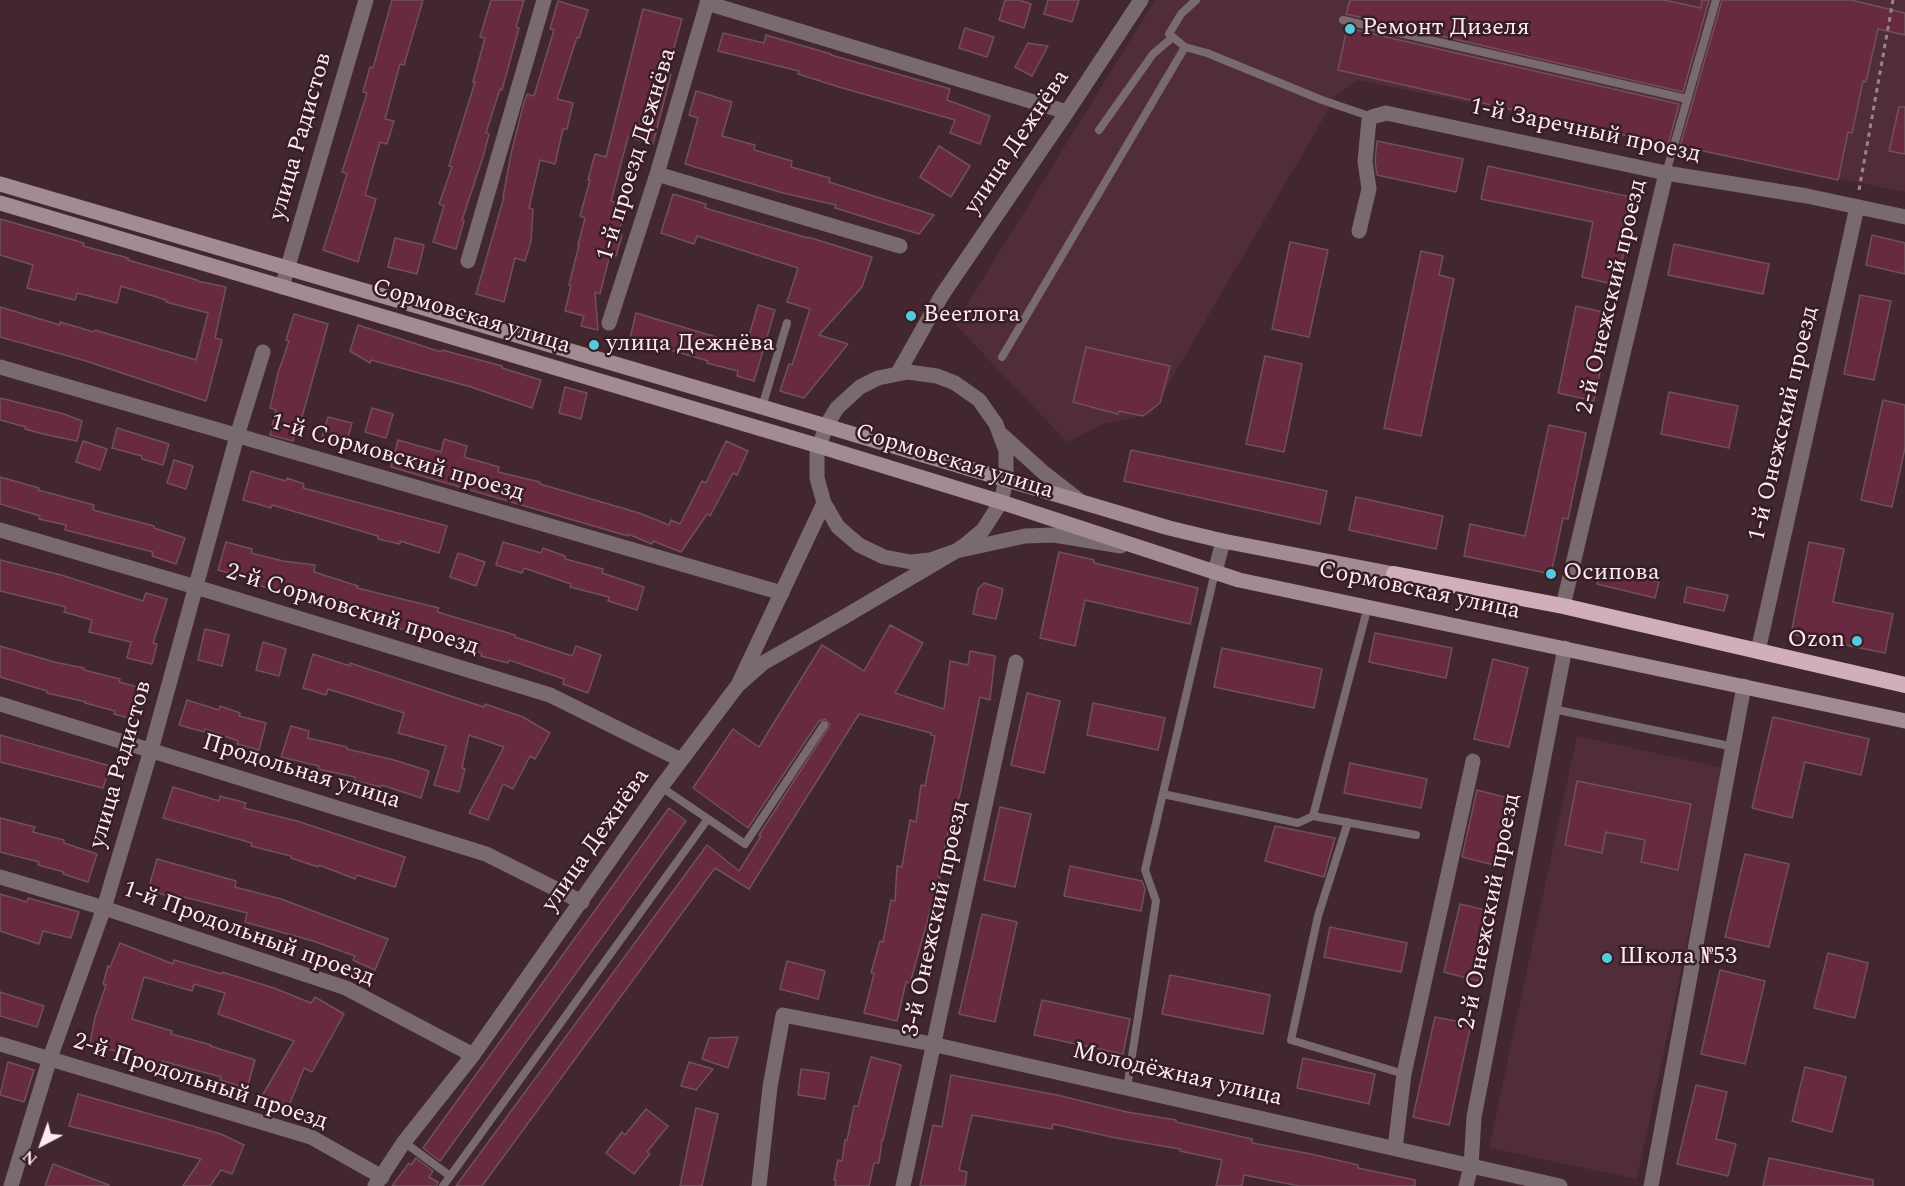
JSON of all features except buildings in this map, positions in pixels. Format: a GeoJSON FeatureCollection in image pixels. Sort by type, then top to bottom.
{"type":"FeatureCollection","features":[{"type":"Feature","properties":{"kind":"highway","name":"Сормовская улица"},"geometry":{"type":"LineString","coordinates":[[1394,574],[1563,606],[1905,685]]}},
{"type":"Feature","properties":{"kind":"main road","name":"Сормовская улица"},"geometry":{"type":"LineString","coordinates":[[0,184],[1169,528],[1223,541],[1394,574]]}},
{"type":"Feature","properties":{"kind":"main road","name":"Сормовская улица"},"geometry":{"type":"LineString","coordinates":[[0,203],[819,446],[1001,502],[1239,580],[1905,721]]}},
{"type":"Feature","properties":{"kind":"street","name":"улица Радистов"},"geometry":{"type":"LineString","coordinates":[[282,287],[366,0]]}},
{"type":"Feature","properties":{"kind":"street"},"geometry":{"type":"LineString","coordinates":[[468,261],[544,0]]}},
{"type":"Feature","properties":{"kind":"street","name":"улица Дежнёва"},"geometry":{"type":"LineString","coordinates":[[898,373],[942,295],[1141,0]]}},
{"type":"Feature","properties":{"kind":"street"},"geometry":{"type":"LineString","coordinates":[[708,2],[1067,112]]}},
{"type":"Feature","properties":{"kind":"street","name":"1-й проезд Дежнёва"},"geometry":{"type":"LineString","coordinates":[[609,323],[657,174],[708,2]]}},
{"type":"Feature","properties":{"kind":"street","name":"1-й Заречный проезд"},"geometry":{"type":"LineString","coordinates":[[1372,117],[1386,113],[1666,173],[1807,196],[1905,217]]}},
{"type":"Feature","properties":{"kind":"street"},"geometry":{"type":"LineString","coordinates":[[1359,231],[1369,189],[1365,161],[1369,120],[1372,117]]}},
{"type":"Feature","properties":{"kind":"street","name":"2-й Онежский проезд"},"geometry":{"type":"LineString","coordinates":[[1563,606],[1666,173]]}},
{"type":"Feature","properties":{"kind":"street"},"geometry":{"type":"LineString","coordinates":[[657,174],[900,246]]}},
{"type":"Feature","properties":{"kind":"street","name":"1-й Онежский проезд"},"geometry":{"type":"LineString","coordinates":[[1758,651],[1857,207]]}},
{"type":"Feature","properties":{"kind":"street","name":"улица Радистов"},"geometry":{"type":"LineString","coordinates":[[11,1186],[50,1058],[104,908],[151,750],[237,436],[263,352]]}},
{"type":"Feature","properties":{"kind":"street","name":"1-й Сормовский проезд"},"geometry":{"type":"LineString","coordinates":[[0,367],[782,593]]}},
{"type":"Feature","properties":{"kind":"street"},"geometry":{"type":"LineString","coordinates":[[738,685],[771,658],[956,551],[975,538],[983,530],[1001,502],[1006,480],[1006,451],[1000,433],[986,407],[955,383],[928,374],[898,373],[878,378],[860,387],[837,408],[826,426],[819,446],[817,478],[824,503],[845,534],[859,545],[893,560],[911,562],[930,560],[956,551],[1025,536],[1054,535],[1158,553]]}},
{"type":"Feature","properties":{"kind":"street"},"geometry":{"type":"LineString","coordinates":[[1000,433],[1044,473],[1084,503]]}},
{"type":"Feature","properties":{"kind":"street","name":"улица Дежнёва"},"geometry":{"type":"LineString","coordinates":[[379,1181],[404,1142],[473,1055],[582,903],[661,787],[738,685],[824,503]]}},
{"type":"Feature","properties":{"kind":"street","name":"2-й Сормовский проезд"},"geometry":{"type":"LineString","coordinates":[[0,530],[550,695],[681,760]]}},
{"type":"Feature","properties":{"kind":"street"},"geometry":{"type":"LineString","coordinates":[[1215,572],[1223,541]]}},
{"type":"Feature","properties":{"kind":"street","name":"2-й Онежский проезд"},"geometry":{"type":"LineString","coordinates":[[1466,1186],[1471,1166],[1474,1117],[1565,648]]}},
{"type":"Feature","properties":{"kind":"street","name":"3-й Онежский проезд"},"geometry":{"type":"LineString","coordinates":[[903,1186],[1016,662]]}},
{"type":"Feature","properties":{"kind":"street"},"geometry":{"type":"LineString","coordinates":[[1651,1186],[1744,686]]}},
{"type":"Feature","properties":{"kind":"street","name":"Продольная улица"},"geometry":{"type":"LineString","coordinates":[[0,704],[486,854],[582,903]]}},
{"type":"Feature","properties":{"kind":"street","name":"2-й Онежский проезд"},"geometry":{"type":"LineString","coordinates":[[1395,1148],[1404,1074],[1473,760]]}},
{"type":"Feature","properties":{"kind":"street","name":"1-й Продольный проезд"},"geometry":{"type":"LineString","coordinates":[[0,877],[104,908],[346,988],[473,1055]]}},
{"type":"Feature","properties":{"kind":"street","name":"Молодёжная улица"},"geometry":{"type":"LineString","coordinates":[[759,1186],[770,1087],[783,1015],[932,1044],[1560,1186]]}},
{"type":"Feature","properties":{"kind":"street","name":"2-й Продольный проезд"},"geometry":{"type":"LineString","coordinates":[[0,1044],[311,1137],[379,1181]]}},
{"type":"Feature","properties":{"kind":"lane"},"geometry":{"type":"LineString","coordinates":[[1196,0],[1181,14],[1169,34],[1185,47],[1207,53],[1322,100],[1372,117]]}},
{"type":"Feature","properties":{"kind":"lane","name":"2-й Онежский проезд"},"geometry":{"type":"LineString","coordinates":[[1666,173],[1716,0]]}},
{"type":"Feature","properties":{"kind":"lane"},"geometry":{"type":"LineString","coordinates":[[1343,20],[1687,99]]}},
{"type":"Feature","properties":{"kind":"lane"},"geometry":{"type":"LineString","coordinates":[[1099,130],[1153,54],[1173,37]]}},
{"type":"Feature","properties":{"kind":"lane"},"geometry":{"type":"LineString","coordinates":[[1002,357],[1185,47]]}},
{"type":"Feature","properties":{"kind":"lane"},"geometry":{"type":"LineString","coordinates":[[762,407],[787,323]]}},
{"type":"Feature","properties":{"kind":"lane"},"geometry":{"type":"LineString","coordinates":[[1127,1088],[1156,902],[1145,870],[1215,572]]}},
{"type":"Feature","properties":{"kind":"lane"},"geometry":{"type":"LineString","coordinates":[[1313,816],[1368,606]]}},
{"type":"Feature","properties":{"kind":"lane"},"geometry":{"type":"LineString","coordinates":[[1553,709],[1734,747]]}},
{"type":"Feature","properties":{"kind":"lane"},"geometry":{"type":"LineString","coordinates":[[661,787],[745,844],[824,725]]}},
{"type":"Feature","properties":{"kind":"lane"},"geometry":{"type":"LineString","coordinates":[[1163,794],[1298,823],[1313,816],[1416,835]]}},
{"type":"Feature","properties":{"kind":"lane"},"geometry":{"type":"LineString","coordinates":[[443,1186],[707,820]]}},
{"type":"Feature","properties":{"kind":"lane"},"geometry":{"type":"LineString","coordinates":[[1348,822],[1318,916],[1291,1040],[1404,1074]]}},
{"type":"Feature","properties":{"kind":"lane"},"geometry":{"type":"LineString","coordinates":[[404,1142],[450,1176]]}},
{"type":"Feature","properties":{"kind":"path"},"geometry":{"type":"LineString","coordinates":[[1857,207],[1893,0]]}},
{"type":"Feature","properties":{"kind":"shaded area"},"geometry":{"type":"Polygon","coordinates":[[[1155,0],[1905,0],[1905,192],[1357,80],[1337,95],[1151,414],[1104,424],[1067,442],[955,324],[1155,0]]]}},
{"type":"Feature","properties":{"kind":"shaded area","name":"Школа №53"},"geometry":{"type":"Polygon","coordinates":[[[1577,736],[1724,768],[1637,1179],[1489,1148],[1577,736]]]}},
{"type":"Feature","properties":{"kind":"place","name":"Ремонт Дизеля"},"geometry":{"type":"Point","coordinates":[1350,29]}},
{"type":"Feature","properties":{"kind":"place","name":"Beerлога"},"geometry":{"type":"Point","coordinates":[911,316]}},
{"type":"Feature","properties":{"kind":"place","name":"улица Дежнёва"},"geometry":{"type":"Point","coordinates":[594,345]}},
{"type":"Feature","properties":{"kind":"place","name":"Осипова"},"geometry":{"type":"Point","coordinates":[1551,574]}},
{"type":"Feature","properties":{"kind":"place","name":"Ozon"},"geometry":{"type":"Point","coordinates":[1857,641]}},
{"type":"Feature","properties":{"kind":"place","name":"Школа №53"},"geometry":{"type":"Point","coordinates":[1607,958]}}]}
